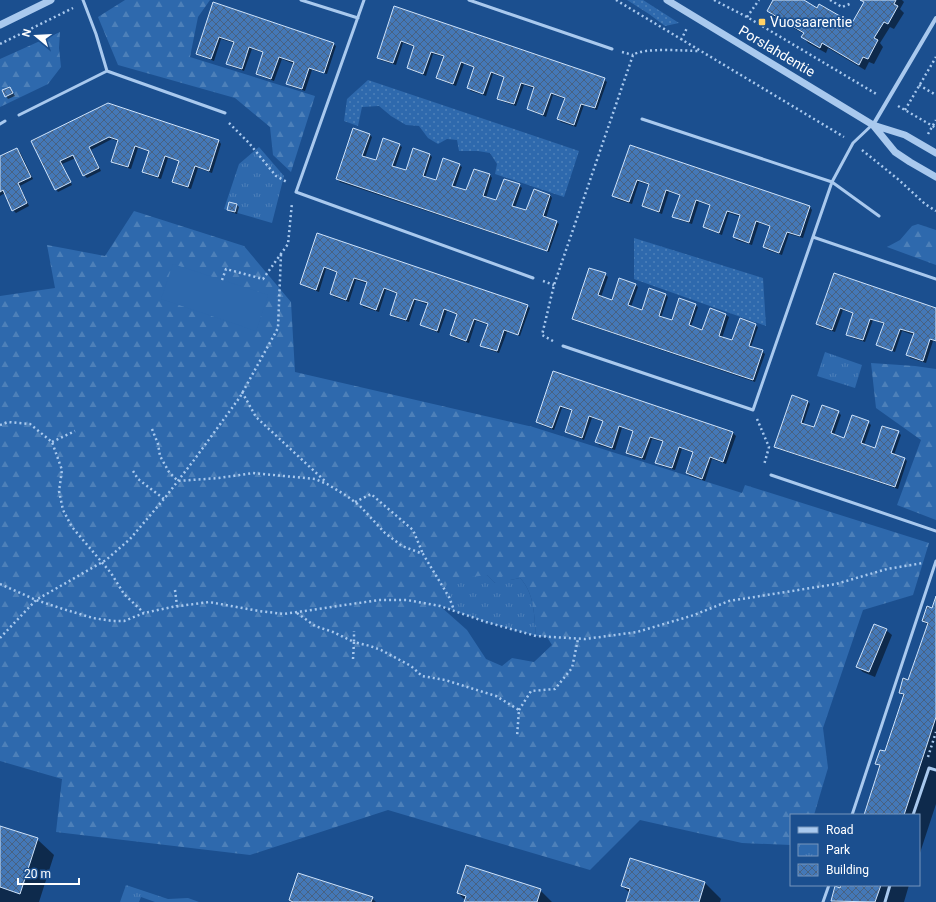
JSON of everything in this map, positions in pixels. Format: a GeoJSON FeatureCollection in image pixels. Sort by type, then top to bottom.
{"type":"FeatureCollection","features":[{"type":"Feature","properties":{"kind":"street"},"geometry":{"type":"LineString","coordinates":[[0,25],[51,0]]}},
{"type":"Feature","properties":{"kind":"street","name":"Porslahdentie"},"geometry":{"type":"LineString","coordinates":[[666,0],[873,125],[905,134],[936,153]]}},
{"type":"Feature","properties":{"kind":"street"},"geometry":{"type":"LineString","coordinates":[[873,125],[936,18]]}},
{"type":"Feature","properties":{"kind":"street","name":"Porslahdentie"},"geometry":{"type":"LineString","coordinates":[[873,125],[895,152],[936,177]]}},
{"type":"Feature","properties":{"kind":"lane"},"geometry":{"type":"LineString","coordinates":[[301,0],[358,18]]}},
{"type":"Feature","properties":{"kind":"lane"},"geometry":{"type":"LineString","coordinates":[[364,0],[296,192],[533,278]]}},
{"type":"Feature","properties":{"kind":"lane"},"geometry":{"type":"LineString","coordinates":[[469,0],[612,49]]}},
{"type":"Feature","properties":{"kind":"lane"},"geometry":{"type":"LineString","coordinates":[[84,2],[96,34],[107,71]]}},
{"type":"Feature","properties":{"kind":"lane"},"geometry":{"type":"LineString","coordinates":[[19,115],[107,71],[225,112]]}},
{"type":"Feature","properties":{"kind":"lane"},"geometry":{"type":"LineString","coordinates":[[642,119],[832,182],[879,216]]}},
{"type":"Feature","properties":{"kind":"lane"},"geometry":{"type":"LineString","coordinates":[[0,124],[5,121]]}},
{"type":"Feature","properties":{"kind":"lane"},"geometry":{"type":"LineString","coordinates":[[563,346],[753,410],[832,182],[853,143],[873,125]]}},
{"type":"Feature","properties":{"kind":"lane"},"geometry":{"type":"LineString","coordinates":[[813,237],[936,279]]}},
{"type":"Feature","properties":{"kind":"lane"},"geometry":{"type":"LineString","coordinates":[[771,475],[936,531]]}},
{"type":"Feature","properties":{"kind":"lane"},"geometry":{"type":"LineString","coordinates":[[852,814],[936,561]]}},
{"type":"Feature","properties":{"kind":"lane"},"geometry":{"type":"LineString","coordinates":[[913,814],[928,768],[936,770]]}},
{"type":"Feature","properties":{"kind":"lane"},"geometry":{"type":"LineString","coordinates":[[823,902],[829,886]]}},
{"type":"Feature","properties":{"kind":"lane"},"geometry":{"type":"LineString","coordinates":[[885,902],[890,886]]}},
{"type":"Feature","properties":{"kind":"path"},"geometry":{"type":"LineString","coordinates":[[616,0],[853,143],[899,180],[925,204],[936,211]]}},
{"type":"Feature","properties":{"kind":"path"},"geometry":{"type":"LineString","coordinates":[[714,0],[747,17],[879,95]]}},
{"type":"Feature","properties":{"kind":"path"},"geometry":{"type":"LineString","coordinates":[[747,17],[760,0]]}},
{"type":"Feature","properties":{"kind":"path"},"geometry":{"type":"LineString","coordinates":[[830,0],[842,7],[852,3]]}},
{"type":"Feature","properties":{"kind":"path"},"geometry":{"type":"LineString","coordinates":[[0,48],[1,43],[84,2]]}},
{"type":"Feature","properties":{"kind":"path"},"geometry":{"type":"LineString","coordinates":[[629,54],[633,55],[646,51],[700,51]]}},
{"type":"Feature","properties":{"kind":"path"},"geometry":{"type":"LineString","coordinates":[[563,346],[542,335],[544,323],[554,284],[633,55]]}},
{"type":"Feature","properties":{"kind":"path"},"geometry":{"type":"LineString","coordinates":[[936,57],[905,110],[934,127],[936,120]]}},
{"type":"Feature","properties":{"kind":"path"},"geometry":{"type":"LineString","coordinates":[[919,85],[936,95]]}},
{"type":"Feature","properties":{"kind":"path"},"geometry":{"type":"LineString","coordinates":[[219,110],[226,120],[249,143],[276,176],[285,181]]}},
{"type":"Feature","properties":{"kind":"path"},"geometry":{"type":"LineString","coordinates":[[222,280],[226,269],[263,279],[288,244],[292,201],[296,192]]}},
{"type":"Feature","properties":{"kind":"path"},"geometry":{"type":"LineString","coordinates":[[0,638],[36,600],[102,562],[130,539],[178,481],[242,392],[278,328],[281,254]]}},
{"type":"Feature","properties":{"kind":"path"},"geometry":{"type":"LineString","coordinates":[[242,392],[256,417],[328,484],[360,506],[385,533],[402,546],[423,554]]}},
{"type":"Feature","properties":{"kind":"path"},"geometry":{"type":"LineString","coordinates":[[753,410],[769,447],[764,465],[770,467],[771,475]]}},
{"type":"Feature","properties":{"kind":"path"},"geometry":{"type":"LineString","coordinates":[[0,425],[8,422],[30,424],[52,442],[62,470],[58,491],[63,510],[72,526],[111,573],[124,594],[144,613]]}},
{"type":"Feature","properties":{"kind":"path"},"geometry":{"type":"LineString","coordinates":[[152,429],[158,444],[160,456],[169,472],[178,481],[219,478],[253,472],[315,479],[328,484]]}},
{"type":"Feature","properties":{"kind":"path"},"geometry":{"type":"LineString","coordinates":[[52,442],[76,431]]}},
{"type":"Feature","properties":{"kind":"path"},"geometry":{"type":"LineString","coordinates":[[133,471],[138,479],[164,499]]}},
{"type":"Feature","properties":{"kind":"path"},"geometry":{"type":"LineString","coordinates":[[355,502],[371,494],[413,530],[423,554],[449,597],[454,611]]}},
{"type":"Feature","properties":{"kind":"path"},"geometry":{"type":"LineString","coordinates":[[0,584],[36,600],[78,614],[113,621],[124,621],[144,613],[176,606],[209,602],[284,614],[379,600],[406,600],[440,606],[486,622],[536,636],[585,639],[637,632],[694,615],[728,601],[836,584],[887,569],[925,563]]}},
{"type":"Feature","properties":{"kind":"path"},"geometry":{"type":"LineString","coordinates":[[175,590],[176,606]]}},
{"type":"Feature","properties":{"kind":"path"},"geometry":{"type":"LineString","coordinates":[[296,612],[315,626],[333,632],[354,642],[381,650],[411,666],[422,676],[445,680],[496,696],[519,710]]}},
{"type":"Feature","properties":{"kind":"path"},"geometry":{"type":"LineString","coordinates":[[353,659],[354,631]]}},
{"type":"Feature","properties":{"kind":"path"},"geometry":{"type":"LineString","coordinates":[[517,737],[519,710],[531,691],[555,689],[572,668],[578,639]]}},
{"type":"Feature","properties":{"kind":"path"},"geometry":{"type":"LineString","coordinates":[[928,768],[925,767],[936,732]]}},
{"type":"Feature","properties":{"kind":"green space"},"geometry":{"type":"Polygon","coordinates":[[[125,0],[210,0],[198,17],[190,57],[315,96],[291,172],[273,155],[270,127],[235,98],[118,65],[98,17],[125,0]]]}},
{"type":"Feature","properties":{"kind":"green space"},"geometry":{"type":"Polygon","coordinates":[[[627,0],[643,0],[679,23],[665,26],[627,0]]]}},
{"type":"Feature","properties":{"kind":"green space"},"geometry":{"type":"Polygon","coordinates":[[[60,32],[59,48],[61,67],[48,84],[0,107],[0,59],[60,32]]]}},
{"type":"Feature","properties":{"kind":"green space"},"geometry":{"type":"Polygon","coordinates":[[[368,80],[579,151],[564,197],[495,174],[497,164],[490,153],[478,151],[459,151],[457,140],[447,139],[438,144],[428,138],[419,126],[406,125],[391,116],[379,106],[362,107],[358,126],[344,121],[347,99],[368,80]]]}},
{"type":"Feature","properties":{"kind":"green space"},"geometry":{"type":"Polygon","coordinates":[[[259,147],[284,176],[272,223],[224,209],[239,164],[259,147]]]}},
{"type":"Feature","properties":{"kind":"green space"},"geometry":{"type":"Polygon","coordinates":[[[134,211],[244,246],[291,302],[295,372],[533,427],[742,493],[745,485],[929,543],[913,595],[863,610],[823,728],[828,768],[814,814],[790,814],[790,845],[742,843],[640,820],[590,870],[388,810],[250,855],[56,832],[62,779],[0,761],[0,296],[55,288],[47,245],[105,256],[134,211]],[[487,575],[440,606],[467,630],[486,659],[502,666],[512,658],[534,662],[552,645],[547,637],[536,636],[531,598],[529,591],[520,578],[495,583],[487,575]]]}},
{"type":"Feature","properties":{"kind":"green space"},"geometry":{"type":"Polygon","coordinates":[[[918,224],[936,230],[936,265],[887,247],[900,240],[912,226],[918,224]]]}},
{"type":"Feature","properties":{"kind":"green space"},"geometry":{"type":"Polygon","coordinates":[[[634,238],[763,278],[766,326],[634,279],[634,238]]]}},
{"type":"Feature","properties":{"kind":"green space"},"geometry":{"type":"Polygon","coordinates":[[[173,264],[268,295],[256,331],[161,299],[173,264]]]}},
{"type":"Feature","properties":{"kind":"green space"},"geometry":{"type":"Polygon","coordinates":[[[825,352],[862,365],[855,388],[817,376],[825,352]]]}},
{"type":"Feature","properties":{"kind":"green space"},"geometry":{"type":"Polygon","coordinates":[[[871,363],[936,369],[936,520],[897,505],[921,440],[876,408],[871,363]]]}},
{"type":"Feature","properties":{"kind":"green space"},"geometry":{"type":"Polygon","coordinates":[[[487,575],[495,583],[503,576],[510,580],[520,578],[525,584],[529,591],[533,606],[536,636],[486,622],[440,606],[448,580],[487,575]]]}},
{"type":"Feature","properties":{"kind":"green space"},"geometry":{"type":"Polygon","coordinates":[[[126,885],[168,899],[188,898],[199,902],[155,902],[141,897],[139,902],[120,902],[126,885]]]}},
{"type":"Feature","properties":{"kind":"building"},"geometry":{"type":"Polygon","coordinates":[[[773,0],[804,0],[817,8],[819,4],[852,23],[864,2],[860,0],[896,0],[894,4],[898,6],[888,24],[884,22],[874,38],[878,40],[868,59],[863,57],[859,65],[822,43],[820,48],[801,37],[804,33],[767,11],[773,0]]]}},
{"type":"Feature","properties":{"kind":"building"},"geometry":{"type":"Polygon","coordinates":[[[213,2],[334,43],[324,73],[309,68],[302,89],[286,84],[294,62],[279,57],[271,79],[256,74],[263,52],[249,47],[242,69],[226,64],[234,42],[219,37],[211,59],[196,54],[213,2]]]}},
{"type":"Feature","properties":{"kind":"building"},"geometry":{"type":"Polygon","coordinates":[[[394,6],[605,78],[595,108],[581,104],[574,125],[557,119],[565,98],[551,93],[543,115],[527,109],[534,87],[521,83],[514,104],[497,99],[504,77],[491,72],[483,94],[467,88],[474,67],[461,62],[453,84],[436,78],[444,56],[431,52],[423,74],[407,68],[414,46],[401,41],[393,63],[377,58],[394,6]]]}},
{"type":"Feature","properties":{"kind":"building"},"geometry":{"type":"Polygon","coordinates":[[[10,87],[13,93],[5,97],[2,90],[10,87]]]}},
{"type":"Feature","properties":{"kind":"building"},"geometry":{"type":"Polygon","coordinates":[[[108,103],[219,140],[209,171],[195,166],[188,187],[172,182],[179,161],[165,156],[158,177],[142,172],[149,151],[135,146],[128,167],[111,162],[118,140],[109,137],[89,147],[99,168],[83,176],[73,155],[60,161],[71,182],[55,190],[31,141],[108,103]]]}},
{"type":"Feature","properties":{"kind":"building"},"geometry":{"type":"Polygon","coordinates":[[[353,128],[370,134],[362,156],[376,160],[383,138],[400,144],[392,166],[406,170],[413,148],[430,154],[423,176],[436,180],[443,158],[460,164],[452,186],[466,190],[474,169],[490,174],[483,196],[496,200],[504,179],[520,184],[512,206],[526,210],[534,189],[550,195],[543,216],[557,221],[547,251],[336,179],[353,128]]]}},
{"type":"Feature","properties":{"kind":"building"},"geometry":{"type":"Polygon","coordinates":[[[630,145],[810,206],[800,236],[787,232],[779,253],[763,247],[770,226],[756,221],[749,243],[733,237],[740,215],[727,211],[719,233],[703,227],[710,205],[696,200],[689,222],[672,217],[680,195],[666,190],[659,212],[642,206],[649,184],[637,180],[629,202],[612,196],[630,145]]]}},
{"type":"Feature","properties":{"kind":"building"},"geometry":{"type":"Polygon","coordinates":[[[17,148],[31,177],[18,183],[27,203],[12,211],[3,190],[0,192],[0,156],[17,148]]]}},
{"type":"Feature","properties":{"kind":"building"},"geometry":{"type":"Polygon","coordinates":[[[229,202],[237,204],[235,212],[227,210],[229,202]]]}},
{"type":"Feature","properties":{"kind":"building"},"geometry":{"type":"Polygon","coordinates":[[[317,233],[528,305],[518,335],[504,330],[497,351],[480,346],[488,324],[474,319],[466,341],[450,335],[457,314],[444,309],[437,331],[420,325],[428,303],[414,299],[406,320],[390,315],[397,293],[384,288],[376,310],[360,304],[367,282],[354,278],[346,300],[330,294],[337,272],[324,267],[316,290],[300,284],[317,233]]]}},
{"type":"Feature","properties":{"kind":"building"},"geometry":{"type":"Polygon","coordinates":[[[589,268],[606,273],[598,295],[612,300],[619,278],[636,284],[628,305],[642,310],[649,288],[666,294],[659,316],[672,320],[679,298],[696,304],[689,325],[702,330],[710,308],[726,314],[719,336],[732,340],[740,318],[756,324],[749,346],[763,350],[753,380],[572,319],[589,268]]]}},
{"type":"Feature","properties":{"kind":"building"},"geometry":{"type":"Polygon","coordinates":[[[834,273],[936,308],[936,341],[930,339],[923,361],[906,355],[914,333],[900,329],[892,351],[876,345],[884,323],[870,319],[863,340],[846,335],[853,313],[840,308],[832,330],[816,324],[834,273]]]}},
{"type":"Feature","properties":{"kind":"building"},"geometry":{"type":"Polygon","coordinates":[[[553,371],[733,432],[723,462],[710,457],[702,479],[686,473],[693,452],[679,447],[672,468],[655,463],[663,441],[650,437],[642,458],[626,453],[633,431],[619,426],[612,448],[595,442],[603,421],[589,416],[582,438],[565,432],[572,410],[560,406],[552,428],[536,422],[553,371]]]}},
{"type":"Feature","properties":{"kind":"building"},"geometry":{"type":"Polygon","coordinates":[[[792,395],[808,401],[801,423],[814,427],[822,405],[839,411],[831,433],[844,438],[852,415],[869,421],[861,443],[875,448],[882,426],[899,431],[891,453],[905,458],[895,487],[774,447],[792,395]]]}},
{"type":"Feature","properties":{"kind":"building"},"geometry":{"type":"Polygon","coordinates":[[[936,596],[936,717],[904,814],[864,814],[880,765],[875,764],[880,750],[885,751],[904,694],[899,693],[903,678],[908,680],[928,623],[922,621],[927,606],[932,608],[936,596]]]}},
{"type":"Feature","properties":{"kind":"building"},"geometry":{"type":"Polygon","coordinates":[[[874,624],[887,629],[869,672],[856,667],[874,624]]]}},
{"type":"Feature","properties":{"kind":"building"},"geometry":{"type":"Polygon","coordinates":[[[0,826],[38,838],[20,894],[0,887],[0,826]]]}},
{"type":"Feature","properties":{"kind":"building"},"geometry":{"type":"Polygon","coordinates":[[[630,858],[705,882],[699,902],[626,902],[630,889],[621,886],[630,858]]]}},
{"type":"Feature","properties":{"kind":"building"},"geometry":{"type":"Polygon","coordinates":[[[466,865],[541,889],[537,902],[464,902],[466,896],[457,893],[466,865]]]}},
{"type":"Feature","properties":{"kind":"building"},"geometry":{"type":"Polygon","coordinates":[[[298,873],[373,897],[371,902],[293,902],[289,900],[298,873]]]}},
{"type":"Feature","properties":{"kind":"building"},"geometry":{"type":"Polygon","coordinates":[[[835,886],[840,888],[841,886],[881,886],[875,902],[831,901],[835,886]]]}},
{"type":"Feature","properties":{"kind":"place","name":"Vuosaarentie"},"geometry":{"type":"Point","coordinates":[762,22]}}]}
